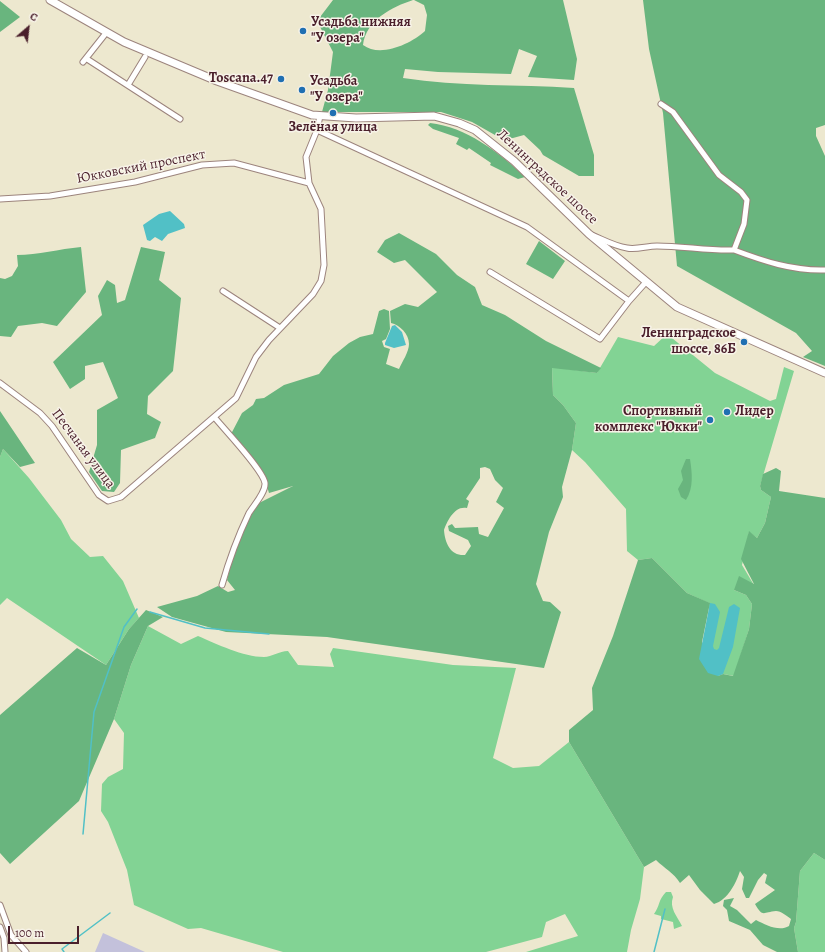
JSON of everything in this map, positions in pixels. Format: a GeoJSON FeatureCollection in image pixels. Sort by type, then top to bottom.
{"type":"FeatureCollection","features":[{"type":"Feature","properties":{"kind":"main road","name":"Ленинградское шоссе"},"geometry":{"type":"LineString","coordinates":[[50,0],[106,33],[211,78],[291,108],[320,116],[356,118],[434,116],[475,130],[506,153],[589,234],[666,299],[686,312],[825,373]]}},
{"type":"Feature","properties":{"kind":"street"},"geometry":{"type":"LineString","coordinates":[[106,33],[85,60],[128,85],[180,119]]}},
{"type":"Feature","properties":{"kind":"street"},"geometry":{"type":"LineString","coordinates":[[128,85],[145,57]]}},
{"type":"Feature","properties":{"kind":"street"},"geometry":{"type":"LineString","coordinates":[[660,104],[674,112],[719,175],[741,192],[747,200],[744,224],[734,250]]}},
{"type":"Feature","properties":{"kind":"street"},"geometry":{"type":"LineString","coordinates":[[222,585],[249,513],[264,488],[265,482],[252,462],[215,418],[236,398],[256,357],[280,328],[313,294],[321,281],[324,265],[321,209],[309,183],[306,157],[317,130],[320,116]]}},
{"type":"Feature","properties":{"kind":"street"},"geometry":{"type":"LineString","coordinates":[[317,130],[527,227],[629,301]]}},
{"type":"Feature","properties":{"kind":"street","name":"Юкковский проспект"},"geometry":{"type":"LineString","coordinates":[[0,199],[50,196],[81,191],[135,182],[208,165],[234,164],[309,183]]}},
{"type":"Feature","properties":{"kind":"street"},"geometry":{"type":"LineString","coordinates":[[589,234],[614,245],[629,249],[656,246],[734,250],[770,263],[806,269],[825,270]]}},
{"type":"Feature","properties":{"kind":"street"},"geometry":{"type":"LineString","coordinates":[[490,272],[600,339],[629,301],[646,282]]}},
{"type":"Feature","properties":{"kind":"street"},"geometry":{"type":"LineString","coordinates":[[223,291],[280,328]]}},
{"type":"Feature","properties":{"kind":"street","name":"Песчаная улица"},"geometry":{"type":"LineString","coordinates":[[0,383],[40,413],[52,426],[99,495],[108,502],[121,497],[215,418]]}},
{"type":"Feature","properties":{"kind":"street"},"geometry":{"type":"LineString","coordinates":[[0,905],[11,935],[26,952]]}},
{"type":"Feature","properties":{"kind":"street"},"geometry":{"type":"LineString","coordinates":[[0,927],[4,938],[5,952]]}},
{"type":"Feature","properties":{"kind":"shaded area"},"geometry":{"type":"Polygon","coordinates":[[[103,933],[145,952],[95,952],[103,933]]]}},
{"type":"Feature","properties":{"kind":"green space"},"geometry":{"type":"Polygon","coordinates":[[[333,0],[413,0],[397,6],[381,16],[369,28],[363,45],[370,49],[386,50],[404,45],[425,31],[427,15],[424,5],[414,0],[563,0],[577,59],[574,80],[528,77],[537,56],[519,49],[511,74],[438,72],[405,69],[403,78],[445,83],[574,88],[594,155],[594,176],[579,176],[543,155],[540,150],[524,135],[502,139],[472,122],[441,112],[322,112],[328,90],[333,52],[317,21],[333,0]]]}},
{"type":"Feature","properties":{"kind":"green space"},"geometry":{"type":"Polygon","coordinates":[[[643,0],[825,0],[825,125],[816,128],[816,136],[825,156],[825,366],[803,357],[812,351],[796,333],[677,266],[663,113],[649,49],[643,0]]]}},
{"type":"Feature","properties":{"kind":"green space"},"geometry":{"type":"Polygon","coordinates":[[[0,1],[20,17],[0,32],[0,1]]]}},
{"type":"Feature","properties":{"kind":"green space"},"geometry":{"type":"Polygon","coordinates":[[[430,123],[443,125],[469,135],[493,150],[525,177],[518,179],[490,165],[491,163],[469,148],[467,150],[456,144],[459,138],[433,129],[428,125],[430,123]]]}},
{"type":"Feature","properties":{"kind":"green space"},"geometry":{"type":"Polygon","coordinates":[[[399,233],[436,254],[457,275],[475,287],[482,305],[505,315],[546,341],[601,368],[597,373],[552,368],[553,395],[563,405],[576,423],[572,450],[562,487],[563,497],[549,532],[536,584],[543,601],[550,602],[561,612],[544,668],[327,637],[226,632],[172,617],[157,607],[197,596],[218,586],[228,592],[235,590],[227,580],[234,551],[255,505],[293,486],[269,493],[264,476],[230,436],[242,413],[253,405],[256,399],[264,398],[284,385],[319,374],[333,356],[349,343],[360,337],[373,334],[379,311],[384,309],[389,311],[390,329],[386,339],[382,341],[384,347],[390,349],[386,364],[399,369],[408,350],[409,340],[403,330],[391,323],[390,311],[405,304],[418,307],[437,292],[405,260],[394,263],[377,252],[385,240],[399,233]],[[485,467],[480,468],[480,478],[466,499],[469,501],[467,508],[455,511],[445,526],[444,530],[447,544],[452,551],[460,555],[465,555],[471,546],[468,540],[449,531],[448,526],[452,524],[455,528],[478,527],[479,534],[488,537],[504,508],[496,502],[503,488],[495,480],[490,469],[485,467]]]}},
{"type":"Feature","properties":{"kind":"green space"},"geometry":{"type":"Polygon","coordinates":[[[539,241],[565,261],[553,279],[526,264],[539,241]]]}},
{"type":"Feature","properties":{"kind":"green space"},"geometry":{"type":"Polygon","coordinates":[[[81,247],[86,292],[57,326],[42,323],[18,326],[11,337],[0,336],[0,278],[5,279],[12,276],[18,266],[17,255],[81,247]]]}},
{"type":"Feature","properties":{"kind":"green space"},"geometry":{"type":"Polygon","coordinates":[[[141,247],[165,252],[159,280],[181,298],[173,371],[148,396],[147,414],[161,422],[155,438],[121,450],[120,483],[114,492],[102,491],[89,472],[97,445],[97,410],[118,398],[103,362],[85,366],[85,379],[70,389],[53,362],[102,315],[98,296],[107,280],[115,285],[117,303],[125,300],[141,247]]]}},
{"type":"Feature","properties":{"kind":"green space"},"geometry":{"type":"Polygon","coordinates":[[[667,334],[715,373],[770,401],[776,399],[784,367],[794,371],[760,486],[761,490],[771,497],[765,523],[757,538],[749,532],[742,565],[754,585],[734,590],[746,595],[752,604],[749,629],[734,676],[723,674],[718,676],[708,673],[709,603],[687,593],[652,558],[638,560],[627,551],[626,509],[585,462],[572,450],[576,423],[563,405],[553,395],[552,367],[597,373],[618,337],[654,346],[667,334]]]}},
{"type":"Feature","properties":{"kind":"green space"},"geometry":{"type":"Polygon","coordinates":[[[0,411],[35,463],[20,467],[3,449],[0,457],[0,411]]]}},
{"type":"Feature","properties":{"kind":"green space"},"geometry":{"type":"Polygon","coordinates":[[[3,449],[29,478],[61,520],[71,539],[90,557],[103,556],[123,581],[139,618],[129,629],[106,665],[7,598],[0,605],[0,457],[3,449]]]}},
{"type":"Feature","properties":{"kind":"green space"},"geometry":{"type":"Polygon","coordinates":[[[686,459],[690,459],[692,480],[689,495],[686,500],[681,497],[678,489],[683,480],[681,471],[686,459]]]}},
{"type":"Feature","properties":{"kind":"green space"},"geometry":{"type":"Polygon","coordinates":[[[776,468],[781,471],[779,491],[825,498],[825,860],[814,853],[800,871],[796,922],[794,928],[798,952],[777,952],[763,945],[750,930],[729,921],[727,910],[723,906],[724,900],[734,898],[730,906],[737,910],[751,924],[756,920],[768,926],[777,928],[785,928],[789,926],[791,919],[784,914],[776,911],[762,913],[755,904],[775,890],[765,883],[767,875],[764,873],[758,880],[749,898],[746,898],[742,889],[744,877],[740,871],[734,886],[727,895],[719,902],[714,904],[700,890],[689,875],[680,883],[672,873],[656,860],[644,867],[569,742],[569,730],[593,710],[592,688],[613,636],[638,560],[652,558],[687,593],[710,603],[702,642],[718,676],[723,674],[733,676],[749,629],[752,604],[746,595],[734,590],[739,576],[754,584],[741,559],[749,531],[757,538],[765,523],[771,497],[761,490],[760,486],[763,474],[776,468]]]}},
{"type":"Feature","properties":{"kind":"green space"},"geometry":{"type":"Polygon","coordinates":[[[146,610],[163,617],[148,626],[131,665],[114,719],[79,801],[10,864],[0,853],[0,715],[77,648],[106,665],[129,629],[146,610]]]}},
{"type":"Feature","properties":{"kind":"green space"},"geometry":{"type":"Polygon","coordinates":[[[148,626],[181,644],[198,636],[230,650],[248,655],[267,657],[288,651],[298,665],[334,667],[330,654],[333,648],[453,665],[516,668],[493,758],[513,768],[539,766],[569,742],[644,867],[640,899],[631,930],[627,952],[526,952],[578,936],[565,914],[546,922],[542,937],[486,952],[283,952],[201,928],[188,929],[134,905],[127,870],[108,822],[101,811],[102,784],[108,777],[123,769],[124,733],[114,719],[131,665],[148,626]]]}},
{"type":"Feature","properties":{"kind":"green space"},"geometry":{"type":"Polygon","coordinates":[[[814,853],[825,860],[825,952],[798,952],[794,928],[796,922],[800,871],[814,853]]]}},
{"type":"Feature","properties":{"kind":"green space"},"geometry":{"type":"Polygon","coordinates":[[[666,892],[671,892],[673,897],[672,905],[682,926],[674,929],[673,922],[661,919],[661,916],[654,914],[666,892]]]}},
{"type":"Feature","properties":{"kind":"water"},"geometry":{"type":"Polygon","coordinates":[[[170,211],[184,224],[185,228],[168,234],[162,241],[155,237],[150,241],[147,240],[143,225],[159,214],[170,211]]]}},
{"type":"Feature","properties":{"kind":"water"},"geometry":{"type":"Polygon","coordinates":[[[395,325],[402,332],[406,345],[394,348],[385,345],[385,343],[392,326],[395,325]]]}},
{"type":"Feature","properties":{"kind":"water"},"geometry":{"type":"Polygon","coordinates":[[[710,603],[715,604],[720,612],[713,646],[714,649],[717,650],[719,648],[729,607],[734,604],[740,608],[733,647],[723,674],[718,676],[708,673],[699,659],[710,603]]]}},
{"type":"Feature","properties":{"kind":"waterway"},"geometry":{"type":"LineString","coordinates":[[83,834],[94,712],[124,627],[137,609]]}},
{"type":"Feature","properties":{"kind":"waterway"},"geometry":{"type":"LineString","coordinates":[[150,612],[205,628],[269,634]]}},
{"type":"Feature","properties":{"kind":"waterway"},"geometry":{"type":"LineString","coordinates":[[654,952],[665,909]]}},
{"type":"Feature","properties":{"kind":"waterway"},"geometry":{"type":"LineString","coordinates":[[64,952],[62,949],[110,913]]}},
{"type":"Feature","properties":{"kind":"place","name":"Усадьба нижняя \"У озера\""},"geometry":{"type":"Point","coordinates":[303,31]}},
{"type":"Feature","properties":{"kind":"place","name":"Toscana.47"},"geometry":{"type":"Point","coordinates":[281,79]}},
{"type":"Feature","properties":{"kind":"place","name":"Усадьба \"У озера\""},"geometry":{"type":"Point","coordinates":[302,90]}},
{"type":"Feature","properties":{"kind":"place","name":"Зелёная улица"},"geometry":{"type":"Point","coordinates":[333,113]}},
{"type":"Feature","properties":{"kind":"place","name":"Ленинградское шоссе, 86Б"},"geometry":{"type":"Point","coordinates":[744,342]}},
{"type":"Feature","properties":{"kind":"place","name":"Лидер"},"geometry":{"type":"Point","coordinates":[727,412]}},
{"type":"Feature","properties":{"kind":"place","name":"Спортивный комплекс \"Юкки\""},"geometry":{"type":"Point","coordinates":[710,420]}}]}
